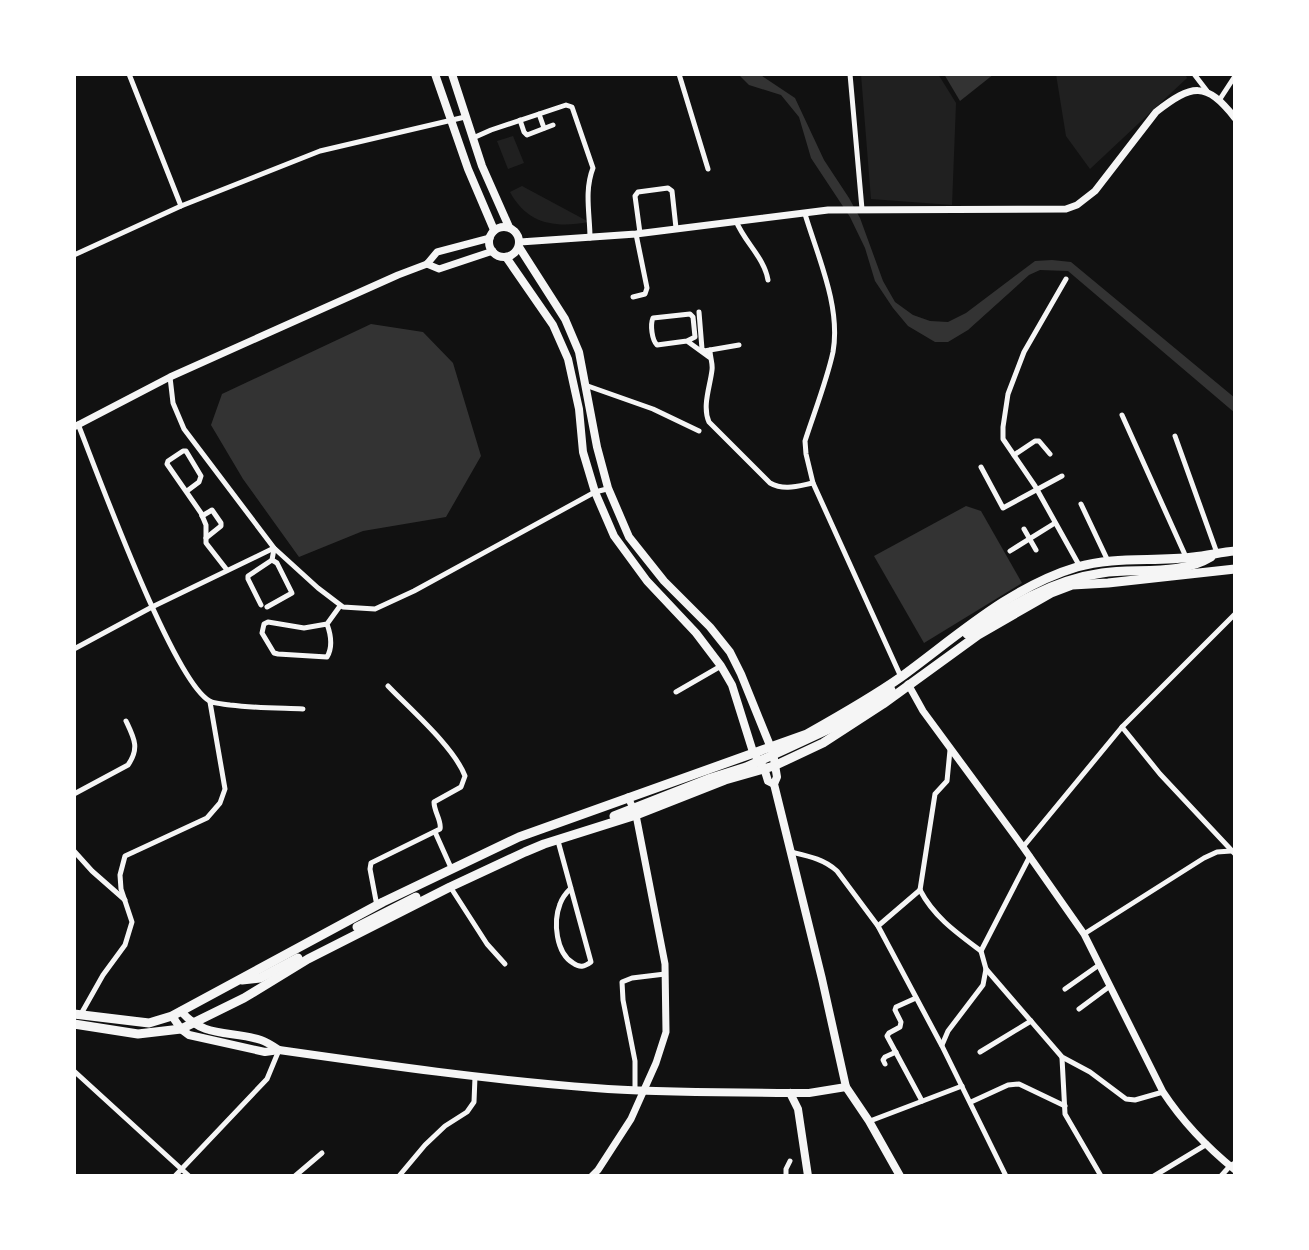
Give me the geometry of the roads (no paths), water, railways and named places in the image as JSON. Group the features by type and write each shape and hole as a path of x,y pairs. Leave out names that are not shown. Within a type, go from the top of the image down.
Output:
{"main road":[{"path":"435,74 492,234 490,244 493,251 506,257 513,254 519,245"},
{"path":"452,74 482,166 509,227 517,233 519,245 565,319 579,352 608,488 629,537 664,581 730,652 770,746 769,767"},
{"path":"492,234 499,227 509,227"},
{"path":"506,257 553,325 568,359 579,409 583,452 595,492 614,536 647,581 696,633 721,666 732,685 753,752 777,777 774,784 846,1087 900,1176"},
{"path":"579,409 591,408"},
{"path":"77,1014 149,1023 176,1014 377,906 519,837 807,734 901,677 969,625 1021,591 1079,566 1235,551"},
{"path":"234,981 260,978 385,912 490,862 746,767 840,724 969,633 1040,590 1101,573 1171,569 1201,563 1217,553"},
{"path":"1201,563 1218,570"},
{"path":"74,1024 138,1034 181,1029 244,998 308,959 450,887 544,844 769,767 823,743 978,635 1051,593 1072,585 1235,569"},
{"path":"677,613 686,603"},
{"path":"539,830 544,844"},
{"path":"244,998 260,978"},
{"path":"176,1014 181,1029 189,1035 265,1052 279,1050 475,1076 640,1091 809,1093 846,1087"},
{"path":"176,1014 203,1029 262,1040 279,1050"},
{"path":"790,1093 798,1109 808,1176"},
{"path":"798,1109 809,1093"}],"street":[{"path":"129,74 181,206"},
{"path":"679,74 708,169"},
{"path":"850,74 862,209"},
{"path":"1194,74 1235,118"},
{"path":"1220,99 1235,76"},
{"path":"519,245 828,210 1066,209 1077,205 1095,191 1156,112 1185,94 1207,91"},
{"path":"472,139 566,105 572,107 593,168 587,201 590,238"},
{"path":"539,114 544,128"},
{"path":"74,255 181,206 320,151 465,117"},
{"path":"520,120 527,135 553,125"},
{"path":"633,297 645,294 647,288 638,233 635,196 638,192 668,188 672,191 676,228"},
{"path":"805,214 829,295 834,326 833,351 805,441 813,483 901,677 1084,934 1176,1112 1233,1166 1221,1176"},
{"path":"736,221 766,269 768,280"},
{"path":"76,426 170,377 427,264 437,252 492,234"},
{"path":"427,264 439,269 493,251"},
{"path":"1066,279 1024,352 1008,394 1003,439 1038,490 1079,566"},
{"path":"699,312 704,351 710,354 739,345"},
{"path":"687,341 695,337 690,314 653,318 657,345 687,341 710,354 713,365 706,407 709,422 778,488 813,483"},
{"path":"170,377 173,403 184,429 274,548 340,606 375,609 414,591 595,492 608,488"},
{"path":"584,385 653,409 699,431"},
{"path":"74,414 76,426 152,607 183,669 210,702 225,789 220,803 207,818 125,856 120,875 132,922 125,945 77,1014"},
{"path":"1122,415 1186,558"},
{"path":"1175,436 1217,553"},
{"path":"1014,455 1035,441 1039,441 1050,454"},
{"path":"187,491 199,482 201,476 186,451 167,464 202,516 206,525 206,543 227,570"},
{"path":"981,467 1003,508 1062,476"},
{"path":"1081,504 1108,562"},
{"path":"202,516 212,510 221,523 206,538"},
{"path":"1010,551 1055,523"},
{"path":"1024,529 1036,550"},
{"path":"272,560 277,563 292,593 264,606 248,576 272,560 274,548"},
{"path":"74,649 274,548"},
{"path":"327,624 330,651 327,657 274,653 262,633 264,624 268,622 304,628 327,624 340,606"},
{"path":"1023,847 1122,727 1235,614"},
{"path":"676,692 721,666"},
{"path":"377,906 371,863 441,827 434,802 461,787 465,776 444,745 388,686"},
{"path":"210,702 303,709"},
{"path":"74,794 128,765 136,749 126,721"},
{"path":"1122,727 1160,774 1233,853"},
{"path":"950,749 947,781 935,794 920,890 928,904 951,929 981,951 986,969 1062,1057 1090,1072 1126,1099 1135,1100 1163,1092"},
{"path":"592,1176 631,1119 666,1032 665,964 636,815 628,797"},
{"path":"435,832 452,870"},
{"path":"558,841 571,888 591,962 585,966 578,966 566,958 560,948 560,902 571,888"},
{"path":"74,851 125,900"},
{"path":"791,852 831,865 878,926 971,1102 1006,1176"},
{"path":"1084,934 1204,858 1217,852 1233,853"},
{"path":"981,951 1030,856"},
{"path":"450,887 487,944 505,964"},
{"path":"878,926 920,890"},
{"path":"1065,989 1100,964"},
{"path":"942,1046 948,1031 983,985 986,969"},
{"path":"640,1091 622,982 665,974"},
{"path":"1079,1009 1111,985"},
{"path":"916,998 896,1007 900,1027 887,1036 922,1101"},
{"path":"980,1052 1031,1021"},
{"path":"175,1176 267,1079 279,1050"},
{"path":"885,1064 885,1057 896,1052"},
{"path":"1062,1057 1065,1114 1101,1176"},
{"path":"74,1071 189,1176"},
{"path":"399,1176 445,1126 467,1112 474,1102 475,1076"},
{"path":"971,1102 1008,1085 1019,1084 1065,1106"},
{"path":"869,1121 962,1086"},
{"path":"1154,1176 1207,1144"},
{"path":"295,1176 322,1153"},
{"path":"786,1176 790,1161"}]}
